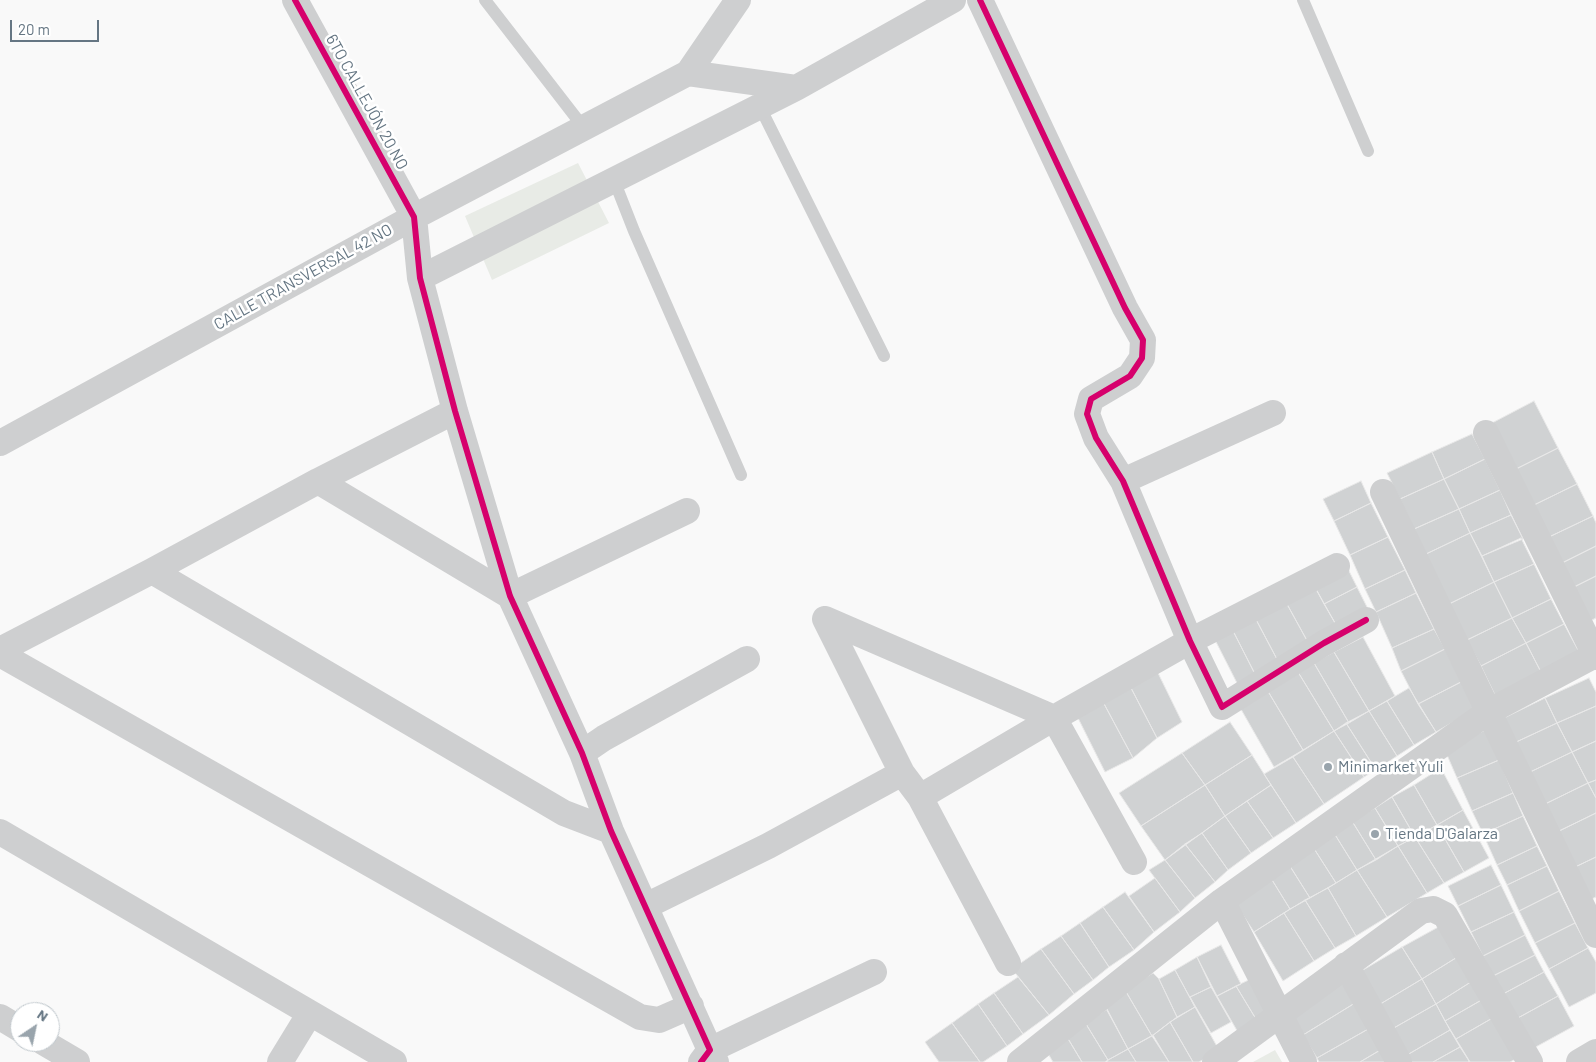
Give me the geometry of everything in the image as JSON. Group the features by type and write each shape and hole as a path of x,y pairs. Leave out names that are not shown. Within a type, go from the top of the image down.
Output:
{"street":[{"name":"6TO CALLEJÓN 20 NO","path":"295,0 414,217"},
{"path":"738,0 688,73 796,88"},
{"path":"902,27 924,0"},
{"path":"420,278 760,107 953,0"},
{"path":"980,0 1125,308 1143,340 1142,358 1130,376 1091,399 1087,414 1096,438 1123,481 1190,641 1222,707 1324,643 1366,620"},
{"name":"CALLE TRANSVERSAL 42 NO","path":"0,443 414,217 688,73"},
{"path":"414,217 420,278 455,411 510,596 582,753 611,832 691,1006 709,1058 874,972"},
{"path":"0,652 318,481 455,411"},
{"path":"1123,481 1272,413"},
{"path":"1020,1062 1222,901 1488,712 1596,656 1486,433"},
{"path":"318,481 510,596"},
{"path":"1383,492 1596,935"},
{"path":"510,596 687,511"},
{"path":"920,797 1190,641 1338,566"},
{"path":"152,571 564,812 611,832"},
{"path":"1008,963 920,797 902,773 825,619 1054,718 1134,862"},
{"path":"0,652 640,1016 659,1020 691,1006"},
{"path":"582,753 604,738 747,659"},
{"path":"646,906 768,846 902,773"},
{"path":"0,832 394,1062"},
{"path":"1222,901 1304,1062"},
{"path":"1215,1062 1421,911 1433,909 1445,915 1530,1062"},
{"path":"1346,965 1399,1062"},
{"path":"280,1062 310,1013"},
{"path":"60,1052 77,1062"},
{"path":"1579,1062 1596,1052"}],"lane":[{"path":"485,0 584,128"},
{"path":"1303,0 1368,150"},
{"path":"760,107 884,356"},
{"path":"614,180 634,231 741,475"}],"shaded area":[{"path":"578,163 609,223 492,280 465,216"},
{"path":"1275,1050 1282,1062 1253,1062"}],"building":[{"path":"1534,401 1558,448 1516,469 1492,423"},
{"path":"1472,434 1485,459 1444,479 1432,452"},
{"path":"1558,448 1577,484 1534,505 1516,469"},
{"path":"1432,452 1444,479 1400,499 1387,473"},
{"path":"1485,459 1500,490 1459,509 1444,479"},
{"path":"1444,479 1459,509 1414,529 1400,499"},
{"path":"1361,481 1371,503 1334,521 1323,499"},
{"path":"1577,484 1593,516 1549,537 1534,505"},
{"path":"1500,490 1511,515 1470,533 1459,509"},
{"path":"1371,503 1388,537 1350,555 1334,521"},
{"path":"1459,509 1470,533 1426,554 1414,529"},
{"path":"1511,515 1523,539 1482,556 1470,533"},
{"path":"1593,516 1596,523 1596,546 1562,563 1549,537"},
{"path":"1470,533 1494,582 1449,604 1426,554"},
{"path":"1388,537 1405,570 1365,589 1350,555"},
{"path":"1521,538 1534,564 1494,582 1482,556"},
{"path":"1596,546 1596,576 1574,587 1562,563"},
{"path":"1345,563 1357,587 1324,604 1311,580"},
{"path":"1534,564 1551,599 1512,618 1494,582"},
{"path":"1405,570 1416,593 1376,612 1365,589"},
{"path":"1596,576 1596,618 1590,621 1574,587"},
{"path":"1311,580 1339,630 1310,646 1282,595"},
{"path":"1494,582 1512,618 1467,640 1449,604"},
{"path":"1357,587 1370,613 1339,630 1324,604"},
{"path":"1416,593 1434,629 1392,648 1376,612"},
{"path":"1282,595 1310,646 1279,663 1251,610"},
{"path":"1551,599 1564,624 1526,643 1512,618"},
{"path":"1251,610 1279,663 1256,676 1228,621"},
{"path":"1512,618 1526,643 1481,666 1467,640"},
{"path":"1228,621 1256,676 1238,685 1210,630"},
{"path":"1564,624 1579,652 1541,672 1526,643"},
{"path":"1434,629 1445,649 1401,671 1392,648"},
{"path":"1363,637 1395,696 1369,711 1334,652"},
{"path":"1526,643 1541,672 1495,695 1481,666"},
{"path":"1445,649 1461,682 1418,704 1401,671"},
{"path":"1334,652 1369,711 1349,723 1314,663"},
{"path":"1314,663 1349,723 1334,731 1298,672"},
{"path":"1298,672 1334,731 1303,750 1266,688"},
{"path":"1158,673 1182,722 1157,738 1130,686"},
{"path":"1589,678 1596,692 1596,706 1557,723 1545,698"},
{"path":"1461,682 1475,709 1436,732 1418,704"},
{"path":"1130,686 1157,738 1133,758 1102,700"},
{"path":"1266,688 1303,750 1274,767 1238,704"},
{"path":"1409,688 1436,732 1414,745 1387,701"},
{"path":"1545,698 1557,723 1514,743 1502,719"},
{"path":"1102,700 1133,758 1105,772 1076,714"},
{"path":"1387,701 1414,745 1397,756 1369,711"},
{"path":"1596,706 1596,741 1572,752 1557,723"},
{"path":"1369,711 1397,756 1376,770 1346,723"},
{"path":"1230,722 1252,755 1205,785 1182,753"},
{"path":"1346,723 1376,770 1364,777 1334,731"},
{"path":"1557,723 1572,752 1528,773 1514,743"},
{"path":"1486,730 1499,760 1457,778 1444,748"},
{"name":"Minimarket Yuli","path":"1334,731 1364,777 1324,804 1293,757"},
{"path":"1596,741 1596,780 1588,783 1572,752"},
{"path":"1572,752 1588,783 1543,805 1528,773"},
{"path":"1182,753 1205,785 1141,826 1119,793"},
{"path":"1252,755 1271,785 1225,816 1205,785"},
{"path":"1293,757 1324,804 1296,823 1264,774"},
{"path":"1499,760 1513,793 1472,811 1457,778"},
{"path":"1441,768 1463,810 1437,825 1414,785"},
{"path":"1596,780 1596,798 1588,783"},
{"path":"1588,783 1596,798 1596,813 1555,833 1543,805"},
{"path":"1205,785 1225,816 1165,860 1141,826"},
{"path":"1271,785 1296,823 1273,838 1247,801"},
{"path":"1414,785 1437,825 1415,837 1392,797"},
{"path":"1513,793 1523,816 1483,834 1472,811"},
{"name":"Tienda D'Galarza","path":"1392,797 1415,837 1398,846 1375,808"},
{"path":"1247,801 1273,838 1251,853 1225,816"},
{"name":"Tienda D'Galarza","path":"1375,808 1398,846 1376,860 1352,821"},
{"path":"1463,810 1489,858 1464,872 1437,825"},
{"path":"1596,813 1596,857 1573,868 1555,833"},
{"path":"1225,816 1251,853 1228,870 1202,833"},
{"path":"1523,816 1537,846 1497,865 1483,834"},
{"path":"1352,821 1376,860 1357,870 1334,833"},
{"path":"1437,825 1464,872 1444,883 1415,837"},
{"path":"1202,833 1228,870 1215,882 1185,844"},
{"path":"1334,833 1357,870 1336,883 1313,847"},
{"path":"1415,837 1444,883 1427,893 1398,846"},
{"path":"1185,844 1215,882 1195,898 1165,860"},
{"path":"1398,846 1427,893 1387,917 1357,870"},
{"path":"1537,846 1547,866 1507,885 1497,865"},
{"path":"1313,847 1336,883 1310,898 1288,863"},
{"path":"1596,857 1596,897 1589,900 1573,868"},
{"path":"1165,860 1195,898 1180,912 1149,870"},
{"path":"1288,863 1310,898 1290,909 1269,875"},
{"path":"1491,865 1501,885 1458,906 1448,886"},
{"path":"1547,866 1559,891 1519,911 1507,885"},
{"path":"1357,870 1387,917 1356,936 1328,888"},
{"path":"1269,875 1290,909 1254,932 1232,898"},
{"path":"1155,878 1180,912 1154,932 1129,896"},
{"path":"1501,885 1514,912 1471,932 1458,906"},
{"path":"1328,888 1356,936 1335,948 1305,900"},
{"path":"1559,891 1575,923 1535,943 1519,911"},
{"path":"1125,892 1154,932 1134,950 1103,907"},
{"path":"1305,900 1335,948 1314,961 1284,913"},
{"path":"1103,907 1134,950 1109,967 1080,923"},
{"path":"1514,912 1525,935 1483,956 1471,932"},
{"path":"1284,913 1314,961 1283,981 1254,932"},
{"path":"1080,923 1109,967 1093,980 1061,936"},
{"path":"1575,923 1588,948 1549,969 1535,943"},
{"path":"1442,925 1459,956 1422,979 1402,947"},
{"path":"1525,935 1535,955 1493,976 1483,956"},
{"path":"1061,936 1093,980 1074,994 1041,949"},
{"path":"1221,945 1241,984 1217,996 1197,957"},
{"path":"1402,947 1422,979 1377,1006 1358,973"},
{"path":"1588,948 1596,962 1596,993 1569,1007 1549,969"},
{"path":"1041,949 1074,994 1049,1015 1012,969"},
{"path":"1535,955 1544,972 1503,994 1493,976"},
{"path":"1459,956 1474,980 1436,1004 1422,979"},
{"path":"1197,957 1211,987 1190,997 1195,1007 1175,970"},
{"path":"1175,970 1195,1007 1177,1017 1159,979"},
{"path":"1544,972 1558,996 1516,1019 1503,994"},
{"path":"1153,973 1159,979 1177,1017 1152,1036 1125,990"},
{"path":"1018,977 1049,1015 1023,1034 994,993"},
{"path":"1255,977 1275,1014 1259,1024 1236,986"},
{"path":"1339,979 1355,1003 1303,1035 1287,1010"},
{"path":"1422,979 1436,1004 1392,1029 1377,1006"},
{"path":"1474,980 1485,998 1445,1021 1436,1004"},
{"path":"1236,986 1259,1024 1239,1034 1217,996"},
{"path":"1211,987 1231,1022 1211,1033 1190,997"},
{"path":"1125,990 1152,1036 1128,1049 1103,1003"},
{"path":"994,993 1023,1034 1007,1046 978,1004"},
{"path":"1558,996 1574,1026 1532,1049 1516,1019"},
{"path":"1485,998 1496,1016 1456,1039 1445,1021"},
{"path":"1355,1003 1370,1028 1317,1058 1303,1035"},
{"path":"978,1004 1007,1046 983,1062 980,1062 952,1023"},
{"path":"1436,1004 1450,1030 1407,1055 1392,1029"},
{"path":"1195,1007 1219,1050 1199,1062 1193,1062 1170,1022"},
{"path":"1107,1009 1128,1049 1108,1060 1086,1024"},
{"path":"1496,1016 1519,1057 1510,1062 1470,1062 1456,1039"},
{"path":"1170,1022 1193,1062 1169,1062 1152,1036"},
{"path":"952,1023 980,1062 939,1062 925,1042"},
{"path":"1086,1024 1108,1060 1105,1062 1082,1062 1067,1037"},
{"path":"1370,1028 1382,1049 1360,1062 1319,1062 1317,1058"},
{"path":"1450,1030 1460,1047 1433,1062 1411,1062 1407,1055"},
{"path":"1153,1035 1169,1062 1136,1062 1128,1049"},
{"path":"1067,1037 1082,1062 1053,1062 1046,1050"},
{"path":"1460,1047 1468,1062 1433,1062"},
{"path":"1128,1049 1136,1062 1107,1062 1108,1060"},
{"path":"1382,1049 1390,1062 1360,1062"}],"cycle path":[{"path":"295,0 414,217 420,278 455,411 510,596 582,753 611,831 710,1050 701,1062"},
{"path":"980,0 1125,308 1143,340 1142,358 1130,376 1091,399 1087,414 1096,438 1123,481 1190,641 1222,707 1324,643 1366,620"}],"place":[{"name":"Minimarket Yuli","path":"1328,767"},
{"name":"Tienda D'Galarza","path":"1375,834"}]}
